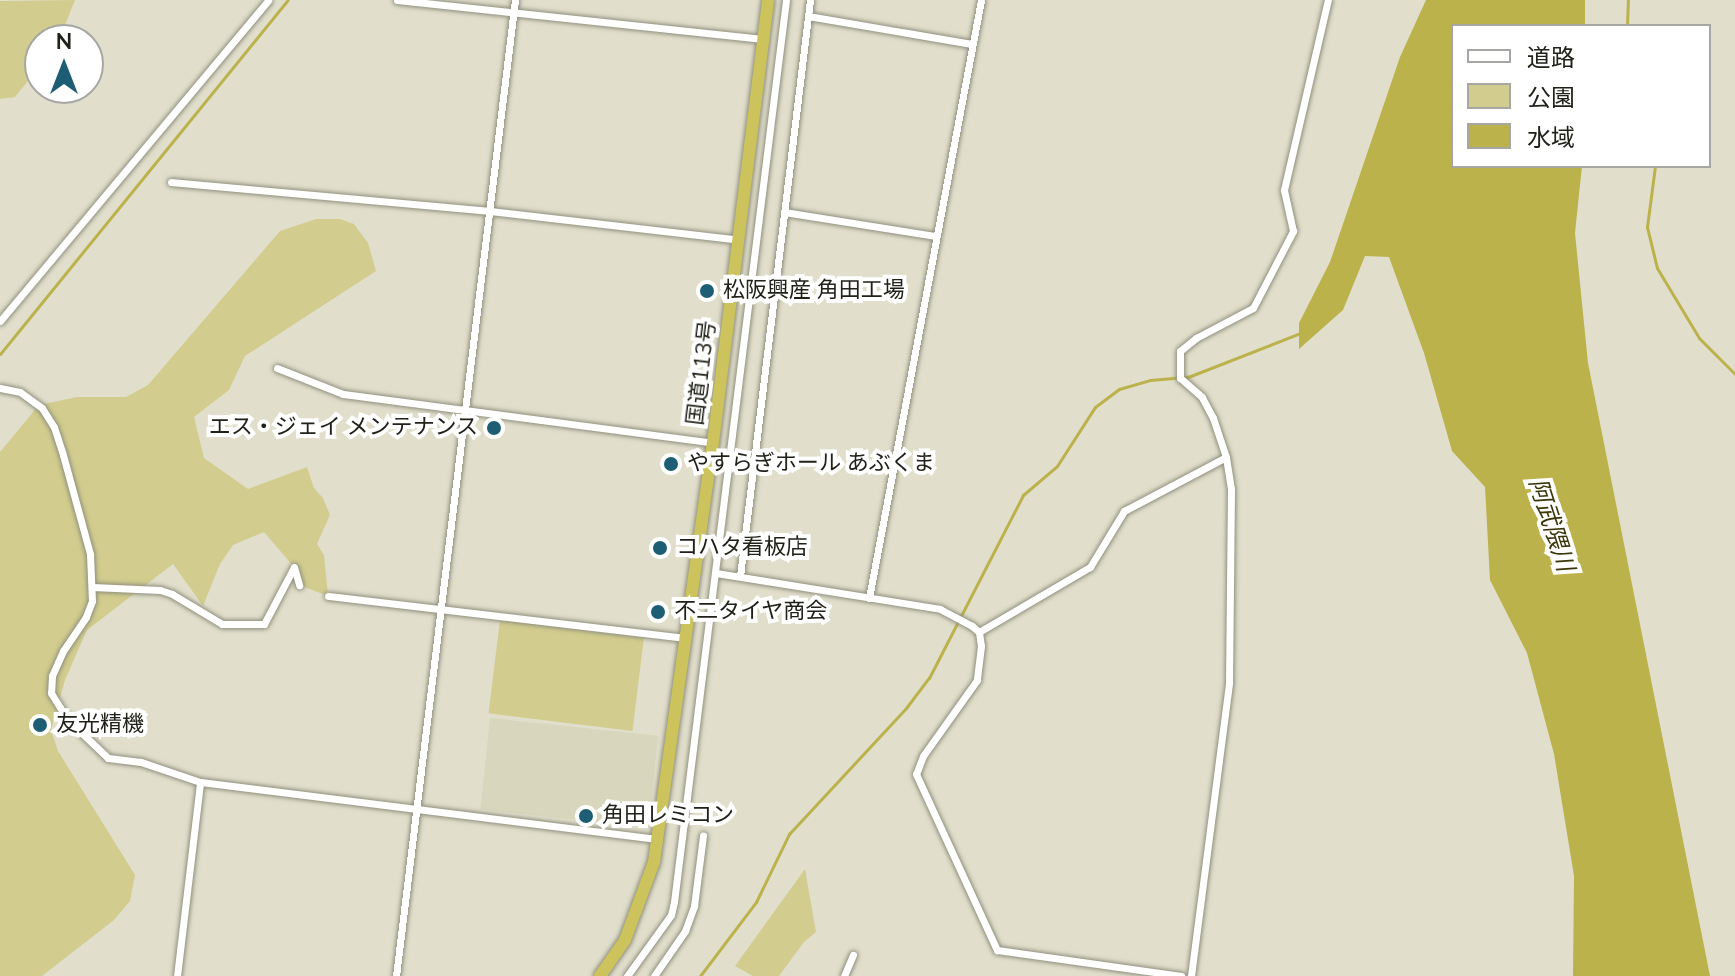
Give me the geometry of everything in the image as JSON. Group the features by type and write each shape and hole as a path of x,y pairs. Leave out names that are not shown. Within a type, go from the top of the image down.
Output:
{"highway":[{"name":"国道113号","path":"600,976 625,940 650,881 687,638 768,0"}],"street":[{"path":"0,321 268,0"},
{"path":"397,0 514,10 763,39"},
{"path":"396,976 515,0"},
{"path":"627,976 671,915 674,902 786,0"},
{"path":"740,576 810,0"},
{"path":"869,598 981,0"},
{"path":"1191,976 1229,682 1231,489 1226,457 1202,397 1180,378 1180,351 1196,338 1253,308 1293,231 1284,190 1328,0"},
{"path":"808,16 972,44"},
{"path":"171,182 490,211 739,240"},
{"path":"784,212 936,236"},
{"path":"277,368 343,394 713,443"},
{"path":"0,388 26,395 42,408 54,427 90,554 92,587 86,617 63,651 52,676 51,693 60,710 108,758 141,762 200,782 657,839"},
{"path":"979,632 1090,567 1124,511 1226,457"},
{"path":"92,587 172,594 205,616 232,625 264,624 294,567 299,585"},
{"path":"716,573 940,609 954,614 979,632"},
{"path":"328,596 687,638"},
{"path":"979,632 981,668 977,680 963,704 923,756 916,774 997,950 1181,976"},
{"path":"177,976 200,782"},
{"path":"654,976 685,931 694,906 703,836"},
{"path":"844,976 853,955"}],"shaded area":[{"path":"490,718 658,736 648,827 480,809"}],"green space":[{"path":"75,0 65,24 24,24 24,86 15,97 0,99 0,1"},
{"path":"316,219 340,219 354,224 368,243 376,271 245,356 229,390 194,417 204,458 248,489 307,467 314,488 323,498 330,515 317,544 324,555 328,596 299,585 294,567 264,532 233,545 220,564 203,606 173,564 87,630 65,680 51,730 58,751 135,875 130,901 114,920 42,976 0,976 0,452 39,405 77,397 126,397 148,385 280,231"},
{"path":"500,620 644,638 632,731 489,713"},
{"path":"805,869 816,932 804,942 779,976 753,976 735,966"}],"water":[{"name":"阿武隈川","path":"1426,0 1585,0 1585,24 1451,24 1451,168 1582,168 1575,233 1588,363 1710,976 1573,976 1574,876 1554,754 1527,653 1490,580 1485,487 1452,451 1424,353 1389,257 1365,256 1343,310 1299,349 1299,323 1330,262 1400,57"}],"waterway":[{"path":"0,354 288,0"},
{"path":"1627,24 1628,0"},
{"path":"1655,168 1647,227 1657,268 1699,338 1735,374"},
{"path":"700,976 756,902 789,834 906,708 929,678 1023,495 1057,466 1095,407 1119,389 1150,380 1188,377 1303,332"}],"place":[{"name":"松阪興産 角田工場","path":"707,291"},
{"name":"エス・ジェイ メンテナンス","path":"494,428"},
{"name":"やすらぎホール あぶくま","path":"671,464"},
{"name":"コハタ看板店","path":"660,548"},
{"name":"不二タイヤ商会","path":"658,612"},
{"name":"友光精機","path":"40,725"},
{"name":"角田レミコン","path":"586,816"}]}
